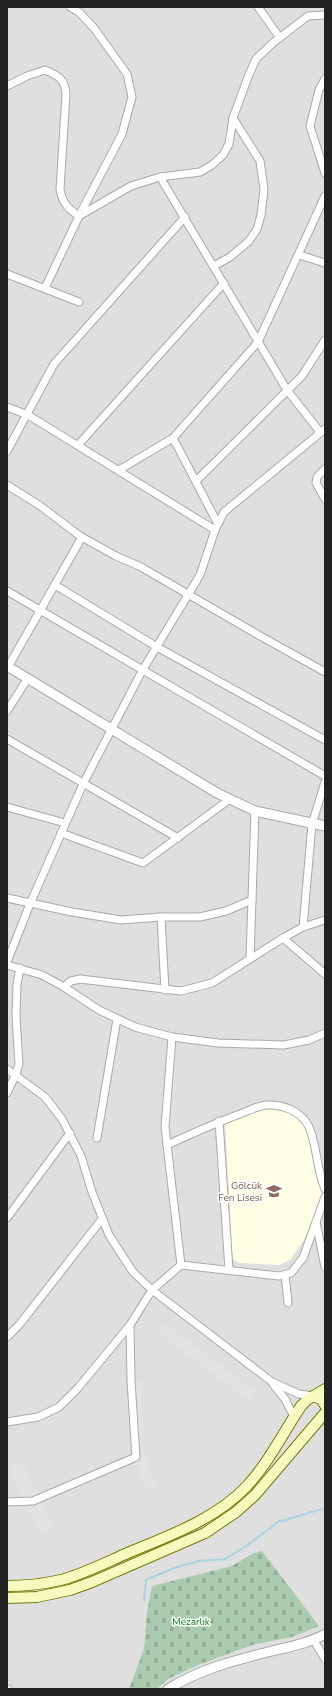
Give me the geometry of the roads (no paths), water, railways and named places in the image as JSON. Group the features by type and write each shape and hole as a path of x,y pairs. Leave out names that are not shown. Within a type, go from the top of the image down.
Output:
{"main road":[{"path":"325,1388 302,1406 257,1474 236,1496 212,1513 177,1531 78,1575 35,1585 9,1586 11,1598 37,1597 61,1593 92,1582 194,1538 216,1526 255,1495 325,1413"},
{"path":"313,1396 321,1399 325,1405"},
{"path":"294,1417 299,1426 310,1430"},
{"path":"35,1585 37,1597"}],"street":[{"path":"45,288 79,216 122,134 132,97 128,74 94,28 79,12 70,7"},
{"path":"258,7 280,38"},
{"path":"79,216 131,186 160,177 200,172 212,165 223,155 229,144 233,118 256,59 308,16 325,15"},
{"path":"7,86 45,70 56,75 65,84 66,111 60,189 62,201 70,210 79,216"},
{"path":"325,79 318,90 310,126 325,173"},
{"path":"214,266 230,257 249,241 257,229 262,215 264,189 260,161 233,118"},
{"path":"7,962 30,904 83,784 142,671 200,575 216,527 224,512 323,431 287,390 160,177"},
{"path":"119,470 173,438 258,342 325,196"},
{"path":"7,451 28,415 54,364 185,217"},
{"path":"299,255 325,263"},
{"path":"7,274 79,302"},
{"path":"78,445 224,284"},
{"path":"196,481 302,376 325,340"},
{"path":"7,408 28,415 216,527"},
{"path":"173,438 196,481 216,527"},
{"path":"325,469 317,477 316,483 325,499"},
{"path":"7,485 38,505 82,537 116,556 141,567 325,672"},
{"path":"82,537 7,666 217,793 255,811 325,826"},
{"path":"55,585 157,647 325,740"},
{"path":"7,591 142,671 325,776"},
{"path":"7,711 28,678"},
{"path":"7,739 178,838"},
{"path":"302,928 312,824 325,782"},
{"path":"61,833 143,863 230,799"},
{"path":"7,807 66,823"},
{"path":"250,958 255,811"},
{"path":"7,898 30,904 114,919 200,917 226,911 252,900"},
{"path":"161,917 165,990"},
{"path":"64,986 71,981 80,979 181,991 212,983 283,938 302,928 325,920"},
{"path":"283,938 325,974"},
{"path":"7,965 42,975 64,986 99,1010 117,1019 136,1027 172,1037 218,1043 284,1045 308,1040 325,1033"},
{"path":"7,1093 19,1064 16,1017 20,968"},
{"path":"97,1138 117,1019"},
{"path":"172,1037 165,1127 181,1266"},
{"path":"7,1068 44,1097 62,1119 81,1156 102,1219 109,1235 133,1272 152,1290 272,1382 299,1394 313,1396"},
{"path":"167,1145 219,1122 264,1105 282,1106 294,1111 304,1119 308,1126 320,1177 325,1189"},
{"path":"219,1122 229,1270"},
{"path":"7,1218 70,1133"},
{"path":"7,1422 38,1417 59,1407 78,1388 130,1325 152,1290 181,1266 229,1270 273,1276 291,1273 303,1258 325,1197"},
{"path":"7,1337 19,1326 102,1219"},
{"path":"316,1220 325,1267"},
{"path":"284,1275 288,1303"},
{"path":"7,1502 33,1501 136,1457 131,1381 130,1325"},
{"path":"272,1382 294,1417"},
{"path":"168,1689 184,1679 223,1664 292,1646 325,1634"},
{"path":"312,1639 325,1660"}],"waterway":[{"path":"144,1600 146,1580 174,1568 199,1561 225,1559 245,1547 278,1522 325,1508"}],"place":[{"name":"Gölcük Fen Lisesi","path":"274,1191"}],"park label":[{"name":"Mezarlık","path":"191,1621"}]}
